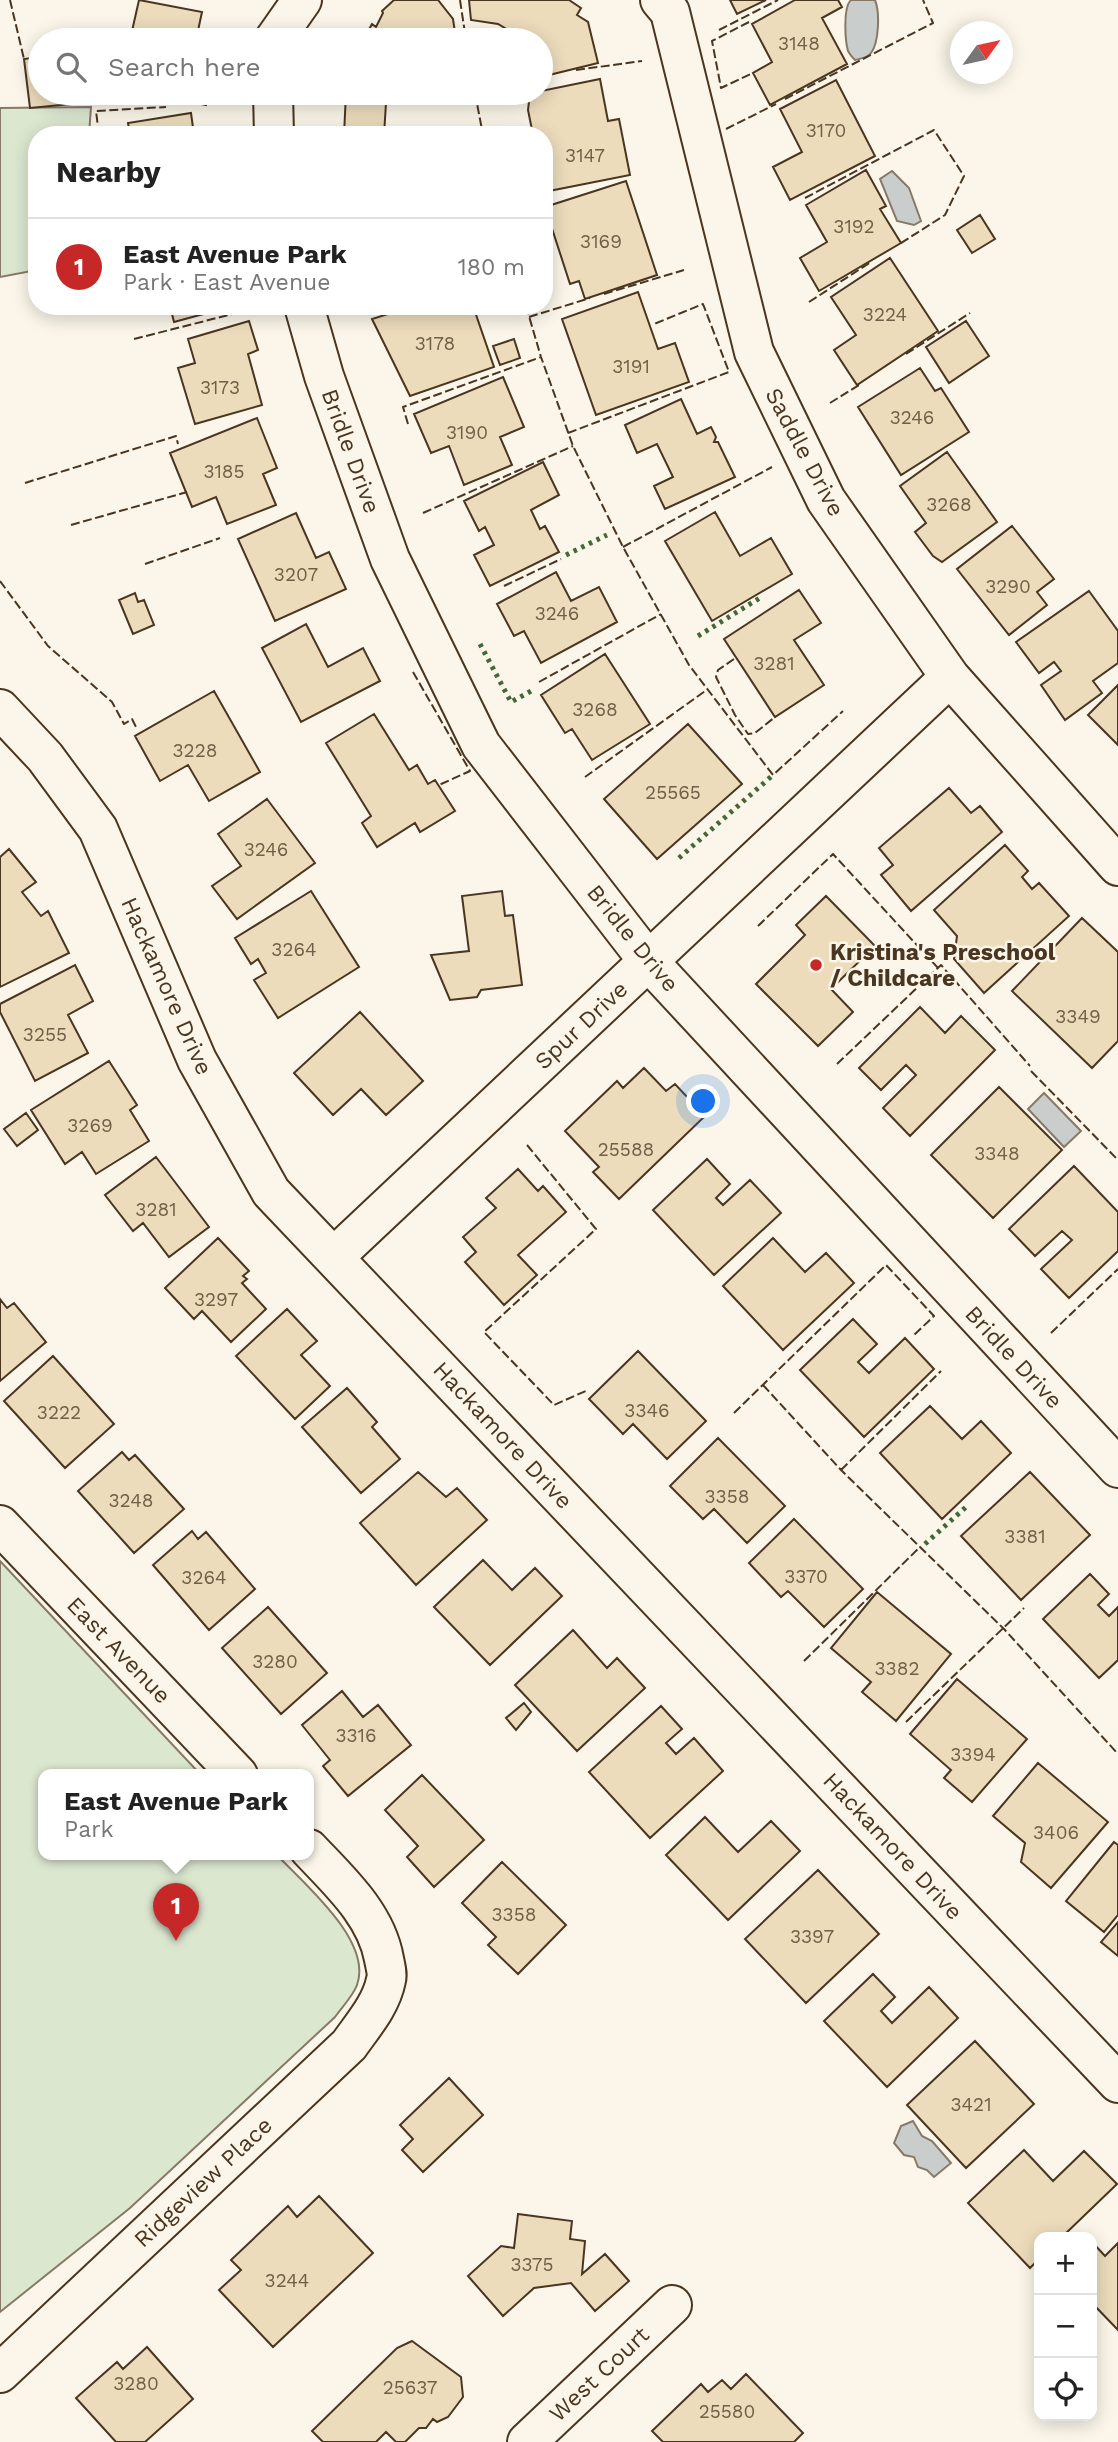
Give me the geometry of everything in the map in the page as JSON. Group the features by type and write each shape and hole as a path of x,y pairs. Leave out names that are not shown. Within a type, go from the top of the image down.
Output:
{"street":[{"path":"282,28 302,0"},
{"name":"Saddle Drive","path":"660,0 670,12 754,352 826,500 950,677 1118,866"},
{"path":"273,105 274,126"},
{"name":"Bridle Drive","path":"307,315 324,376 390,559 481,745 649,961 1118,1468"},
{"name":"Spur Drive","path":"334,1257 950,677"},
{"name":"Hackamore Drive","path":"0,709 45,757 98,829 204,1072 271,1192 1118,2083"},
{"name":"East Avenue","path":"0,1525 232,1769"},
{"name":"Ridgeview Place","path":"0,2373 349,2045 374,2010 387,1978 381,1942 364,1912 343,1884 314,1854"},
{"name":"West Court","path":"527,2442 672,2305"}],"green space":[{"path":"91,107 90,126 28,126 28,272 0,277 0,108"},
{"path":"0,1561 195,1769 38,1769 38,1860 282,1860 318,1897 346,1932 355,1950 359,1968 357,1985 335,2017 130,2208 0,2312"}],"shaded area":[{"path":"851,0 875,0 878,12 874,48 868,56 855,60 848,51 846,32 847,9"},
{"path":"892,171 909,188 921,221 914,225 897,221 880,179"},
{"path":"1044,1093 1081,1131 1064,1147 1028,1109"},
{"path":"913,2121 922,2136 932,2141 951,2163 934,2177 927,2170 918,2167 914,2157 904,2155 894,2143 901,2126"}],"building":[{"path":"139,0 202,12 199,28 133,28"},
{"path":"394,0 438,0 453,19 454,28 370,28 372,24 376,27 382,11"},
{"path":"469,0 569,0 581,8 577,15 588,22 598,63 553,74 553,28 505,28 498,24 471,20"},
{"path":"730,0 766,0 737,14"},
{"path":"795,0 838,0 842,7 822,18 847,64 770,105 753,73 772,62 752,24"},
{"path":"28,58 28,92 24,59"},
{"path":"600,79 608,121 619,119 630,175 553,190 553,126 531,126 528,110 529,105 553,105 553,89"},
{"path":"836,80 875,156 790,200 773,167 802,152 780,109"},
{"path":"30,105 61,105 30,108"},
{"path":"345,105 386,105 385,126 344,126"},
{"path":"191,113 193,126 128,126 128,123"},
{"path":"866,170 886,206 880,209 901,243 819,291 800,258 827,242 806,205"},
{"path":"626,181 657,275 585,299 579,281 570,284 553,232 553,204"},
{"path":"980,215 995,239 972,253 957,230"},
{"path":"890,258 938,331 857,385 834,350 856,335 831,297"},
{"path":"638,292 658,349 675,343 689,382 596,415 562,319"},
{"path":"172,315 200,315 174,322"},
{"path":"385,315 476,315 494,367 410,396 372,319"},
{"path":"249,321 258,350 248,354 262,405 195,424 178,368 195,363 188,339"},
{"path":"966,321 989,356 949,383 926,347"},
{"path":"514,339 520,358 500,365 493,346"},
{"path":"920,368 935,391 941,388 969,432 901,475 858,407"},
{"path":"503,377 524,427 500,437 512,465 464,485 449,446 431,453 414,414"},
{"path":"681,399 697,434 711,427 716,437 714,442 718,442 735,477 665,509 654,486 673,477 657,444 637,453 625,425"},
{"path":"257,418 277,468 263,474 276,505 227,524 216,497 192,507 170,453"},
{"path":"947,452 997,522 942,562 933,556 915,532 926,523 900,486"},
{"path":"543,462 559,495 531,510 540,529 545,526 559,552 490,586 474,555 494,545 485,527 479,531 464,501"},
{"path":"715,512 740,556 771,538 792,574 712,621 665,541"},
{"path":"296,513 316,558 329,552 346,589 275,621 238,539"},
{"path":"1012,526 1054,579 1037,592 1047,605 1009,635 957,569"},
{"path":"556,572 571,601 599,587 617,622 541,663 524,631 514,636 497,604"},
{"path":"799,590 821,623 794,640 824,685 775,717 724,639"},
{"path":"1089,591 1118,631 1118,663 1093,681 1102,693 1065,720 1041,685 1061,671 1054,662 1039,673 1016,642"},
{"path":"135,593 138,602 144,600 154,625 133,634 119,600"},
{"path":"306,624 328,667 363,648 380,681 301,722 262,648"},
{"path":"605,654 650,724 592,760 572,729 565,733 541,695"},
{"path":"1118,685 1118,745 1088,715"},
{"path":"214,691 260,772 209,801 188,765 160,781 135,736"},
{"path":"374,714 409,770 417,765 428,784 435,780 455,811 420,832 415,823 377,847 362,823 371,816 326,743"},
{"path":"688,724 742,784 657,859 604,799"},
{"path":"949,788 971,813 980,806 1002,832 911,911 881,875 893,865 879,848"},
{"path":"267,799 315,863 237,919 212,886 241,866 218,834"},
{"path":"1005,845 1028,871 1022,877 1032,889 1039,883 1069,916 984,993 954,959 957,936 934,910"},
{"path":"9,849 36,882 22,892 41,916 48,911 69,953 0,987 0,857"},
{"path":"311,891 359,967 278,1018 254,980 266,973 258,959 251,964 235,938"},
{"path":"502,891 505,916 513,915 522,985 481,990 477,997 450,1000 431,955 469,951 462,896"},
{"name":"Kristina's Preschool / Childcare","path":"826,896 875,946 831,989 853,1012 818,1046 756,984 805,935 796,925"},
{"path":"1082,918 1118,952 1118,1041 1092,1068 1012,991"},
{"path":"75,965 93,1001 68,1015 88,1053 35,1081 0,1012 0,1004"},
{"path":"920,1007 945,1033 961,1016 995,1050 910,1136 883,1108 916,1075 906,1065 881,1090 859,1068"},
{"path":"360,1012 423,1081 386,1115 361,1089 333,1115 294,1073"},
{"path":"109,1061 137,1105 130,1110 149,1141 96,1174 82,1152 65,1164 31,1110"},
{"path":"644,1068 666,1091 675,1084 705,1116 619,1199 593,1172 599,1167 565,1131 617,1081 623,1088"},
{"path":"999,1087 1062,1150 993,1218 931,1155"},
{"path":"26,1113 38,1130 17,1146 4,1129"},
{"path":"156,1157 209,1227 169,1257 143,1223 133,1231 105,1195"},
{"path":"707,1159 730,1184 716,1198 723,1205 750,1180 781,1213 714,1275 653,1210"},
{"path":"1074,1166 1118,1212 1118,1251 1069,1298 1041,1269 1072,1240 1062,1231 1035,1256 1009,1229"},
{"path":"518,1169 538,1191 543,1186 566,1212 518,1255 537,1275 504,1305 465,1262 476,1252 463,1237 496,1208 486,1198"},
{"path":"218,1238 249,1271 243,1276 247,1279 242,1283 266,1309 231,1342 202,1311 194,1319 165,1288"},
{"path":"773,1238 805,1272 826,1253 854,1283 783,1350 723,1286"},
{"path":"0,1299 7,1308 14,1303 46,1342 0,1381"},
{"path":"287,1309 317,1341 301,1355 330,1386 295,1419 236,1356"},
{"path":"853,1319 877,1344 858,1362 869,1373 905,1338 934,1369 864,1437 800,1370"},
{"path":"638,1351 706,1421 667,1459 633,1424 623,1434 589,1399"},
{"path":"53,1356 114,1424 65,1468 4,1401"},
{"path":"347,1388 377,1422 372,1427 400,1459 361,1493 302,1427"},
{"path":"930,1406 962,1439 981,1421 1011,1453 942,1519 880,1453"},
{"path":"718,1438 785,1506 747,1543 714,1509 703,1519 670,1486"},
{"path":"122,1452 129,1460 135,1455 184,1509 134,1553 78,1491"},
{"path":"418,1472 446,1497 457,1488 487,1520 416,1585 360,1523"},
{"path":"1030,1472 1090,1535 1021,1600 961,1536"},
{"path":"794,1519 863,1589 824,1627 788,1591 781,1597 749,1563"},
{"path":"192,1531 198,1539 206,1532 255,1589 209,1630 153,1565"},
{"path":"483,1560 512,1590 535,1568 562,1596 490,1665 434,1607"},
{"path":"1090,1574 1109,1594 1098,1605 1109,1616 1118,1607 1118,1660 1099,1678 1043,1619"},
{"path":"877,1592 951,1654 896,1721 862,1692 871,1682 831,1648"},
{"path":"268,1607 327,1673 281,1714 222,1648"},
{"path":"573,1630 607,1668 617,1658 645,1688 577,1751 515,1685"},
{"path":"957,1679 1027,1739 972,1802 944,1778 951,1770 910,1734"},
{"path":"342,1691 363,1717 378,1705 411,1745 348,1796 323,1766 330,1760 302,1725"},
{"path":"524,1703 531,1712 516,1730 506,1718"},
{"path":"661,1706 682,1729 666,1743 676,1754 694,1738 723,1771 650,1838 589,1772"},
{"path":"1038,1763 1108,1822 1051,1888 1021,1862 1025,1843 993,1816"},
{"path":"422,1775 484,1840 434,1887 407,1857 418,1846 385,1810"},
{"path":"705,1817 738,1852 771,1821 800,1851 728,1920 666,1855"},
{"path":"1114,1842 1118,1845 1118,1915 1104,1932 1066,1901"},
{"path":"502,1862 566,1925 518,1974 488,1945 496,1937 462,1903"},
{"path":"818,1870 879,1934 806,2003 745,1939"},
{"path":"1118,1922 1118,1956 1101,1942"},
{"path":"873,1974 895,1997 881,2011 892,2023 929,1987 958,2018 887,2087 824,2021"},
{"path":"975,2041 1034,2104 966,2168 907,2105"},
{"path":"449,2078 483,2115 423,2172 402,2150 413,2139 400,2125"},
{"path":"1024,2150 1053,2181 1084,2151 1117,2184 1067,2232 1034,2232 1034,2264 1030,2268 968,2203"},
{"path":"319,2196 373,2253 273,2347 219,2290 241,2270 231,2260 288,2206 297,2217"},
{"path":"518,2214 572,2221 570,2239 585,2241 582,2274 605,2254 629,2281 595,2311 571,2283 534,2288 503,2316 468,2276 501,2246 514,2248"},
{"path":"1118,2243 1118,2330 1097,2308 1097,2247 1105,2256"},
{"path":"412,2341 461,2377 463,2397 448,2417 437,2422 433,2419 426,2428 419,2428 405,2442 396,2442 386,2432 376,2442 323,2442 312,2431 397,2348"},
{"path":"147,2347 193,2399 145,2442 116,2442 76,2398 117,2362 123,2369"},
{"path":"746,2374 803,2433 794,2442 663,2442 652,2431 701,2384 708,2392 722,2380 731,2389"}],"hedge":[{"path":"566,555 607,535"},
{"path":"698,636 763,596"},
{"path":"480,644 511,702 533,690"},
{"path":"679,858 773,775"},
{"path":"925,1544 966,1507"}],"fence":[{"path":"10,0 24,59"},
{"path":"460,0 464,28"},
{"path":"719,30 778,0"},
{"path":"785,99 933,23 923,0"},
{"path":"749,22 712,41 721,88 753,73"},
{"path":"576,70 642,61"},
{"path":"726,129 776,104"},
{"path":"477,105 481,126"},
{"path":"98,126 96,111 166,107"},
{"path":"805,198 934,130 964,176 945,215 898,245"},
{"path":"809,302 871,262"},
{"path":"604,294 684,270"},
{"path":"553,310 590,298"},
{"path":"568,433 729,372 703,304 654,324"},
{"path":"906,354 970,313"},
{"path":"134,339 229,315"},
{"path":"529,315 573,446 623,547 689,665 773,775 843,711"},
{"path":"529,317 535,315"},
{"path":"408,424 403,407 541,357"},
{"path":"830,403 859,385"},
{"path":"25,483 176,436 178,444"},
{"path":"423,513 573,446"},
{"path":"623,547 772,467"},
{"path":"71,525 187,492"},
{"path":"145,564 220,538"},
{"path":"504,586 561,559"},
{"path":"0,581 48,646 112,702 124,724 132,719 136,727"},
{"path":"539,682 661,614"},
{"path":"734,659 718,670 716,677 748,734 755,733 775,717"},
{"path":"413,672 470,771 439,785"},
{"path":"585,777 708,689"},
{"path":"758,926 833,854 938,968"},
{"path":"837,1064 941,965 1030,1066"},
{"path":"1031,1071 1118,1160"},
{"path":"527,1145 596,1229 484,1332 554,1405 588,1390"},
{"path":"734,1413 886,1265 934,1316 914,1335"},
{"path":"1051,1333 1118,1269"},
{"path":"841,1470 941,1371"},
{"path":"763,1385 841,1470 1004,1629 1118,1754"},
{"path":"804,1661 920,1547"},
{"path":"906,1722 1024,1608"}],"place":[{"name":"Kristina's Preschool / Childcare","path":"816,965"},
{"name":"East Avenue Park","path":"176,1941"}]}
